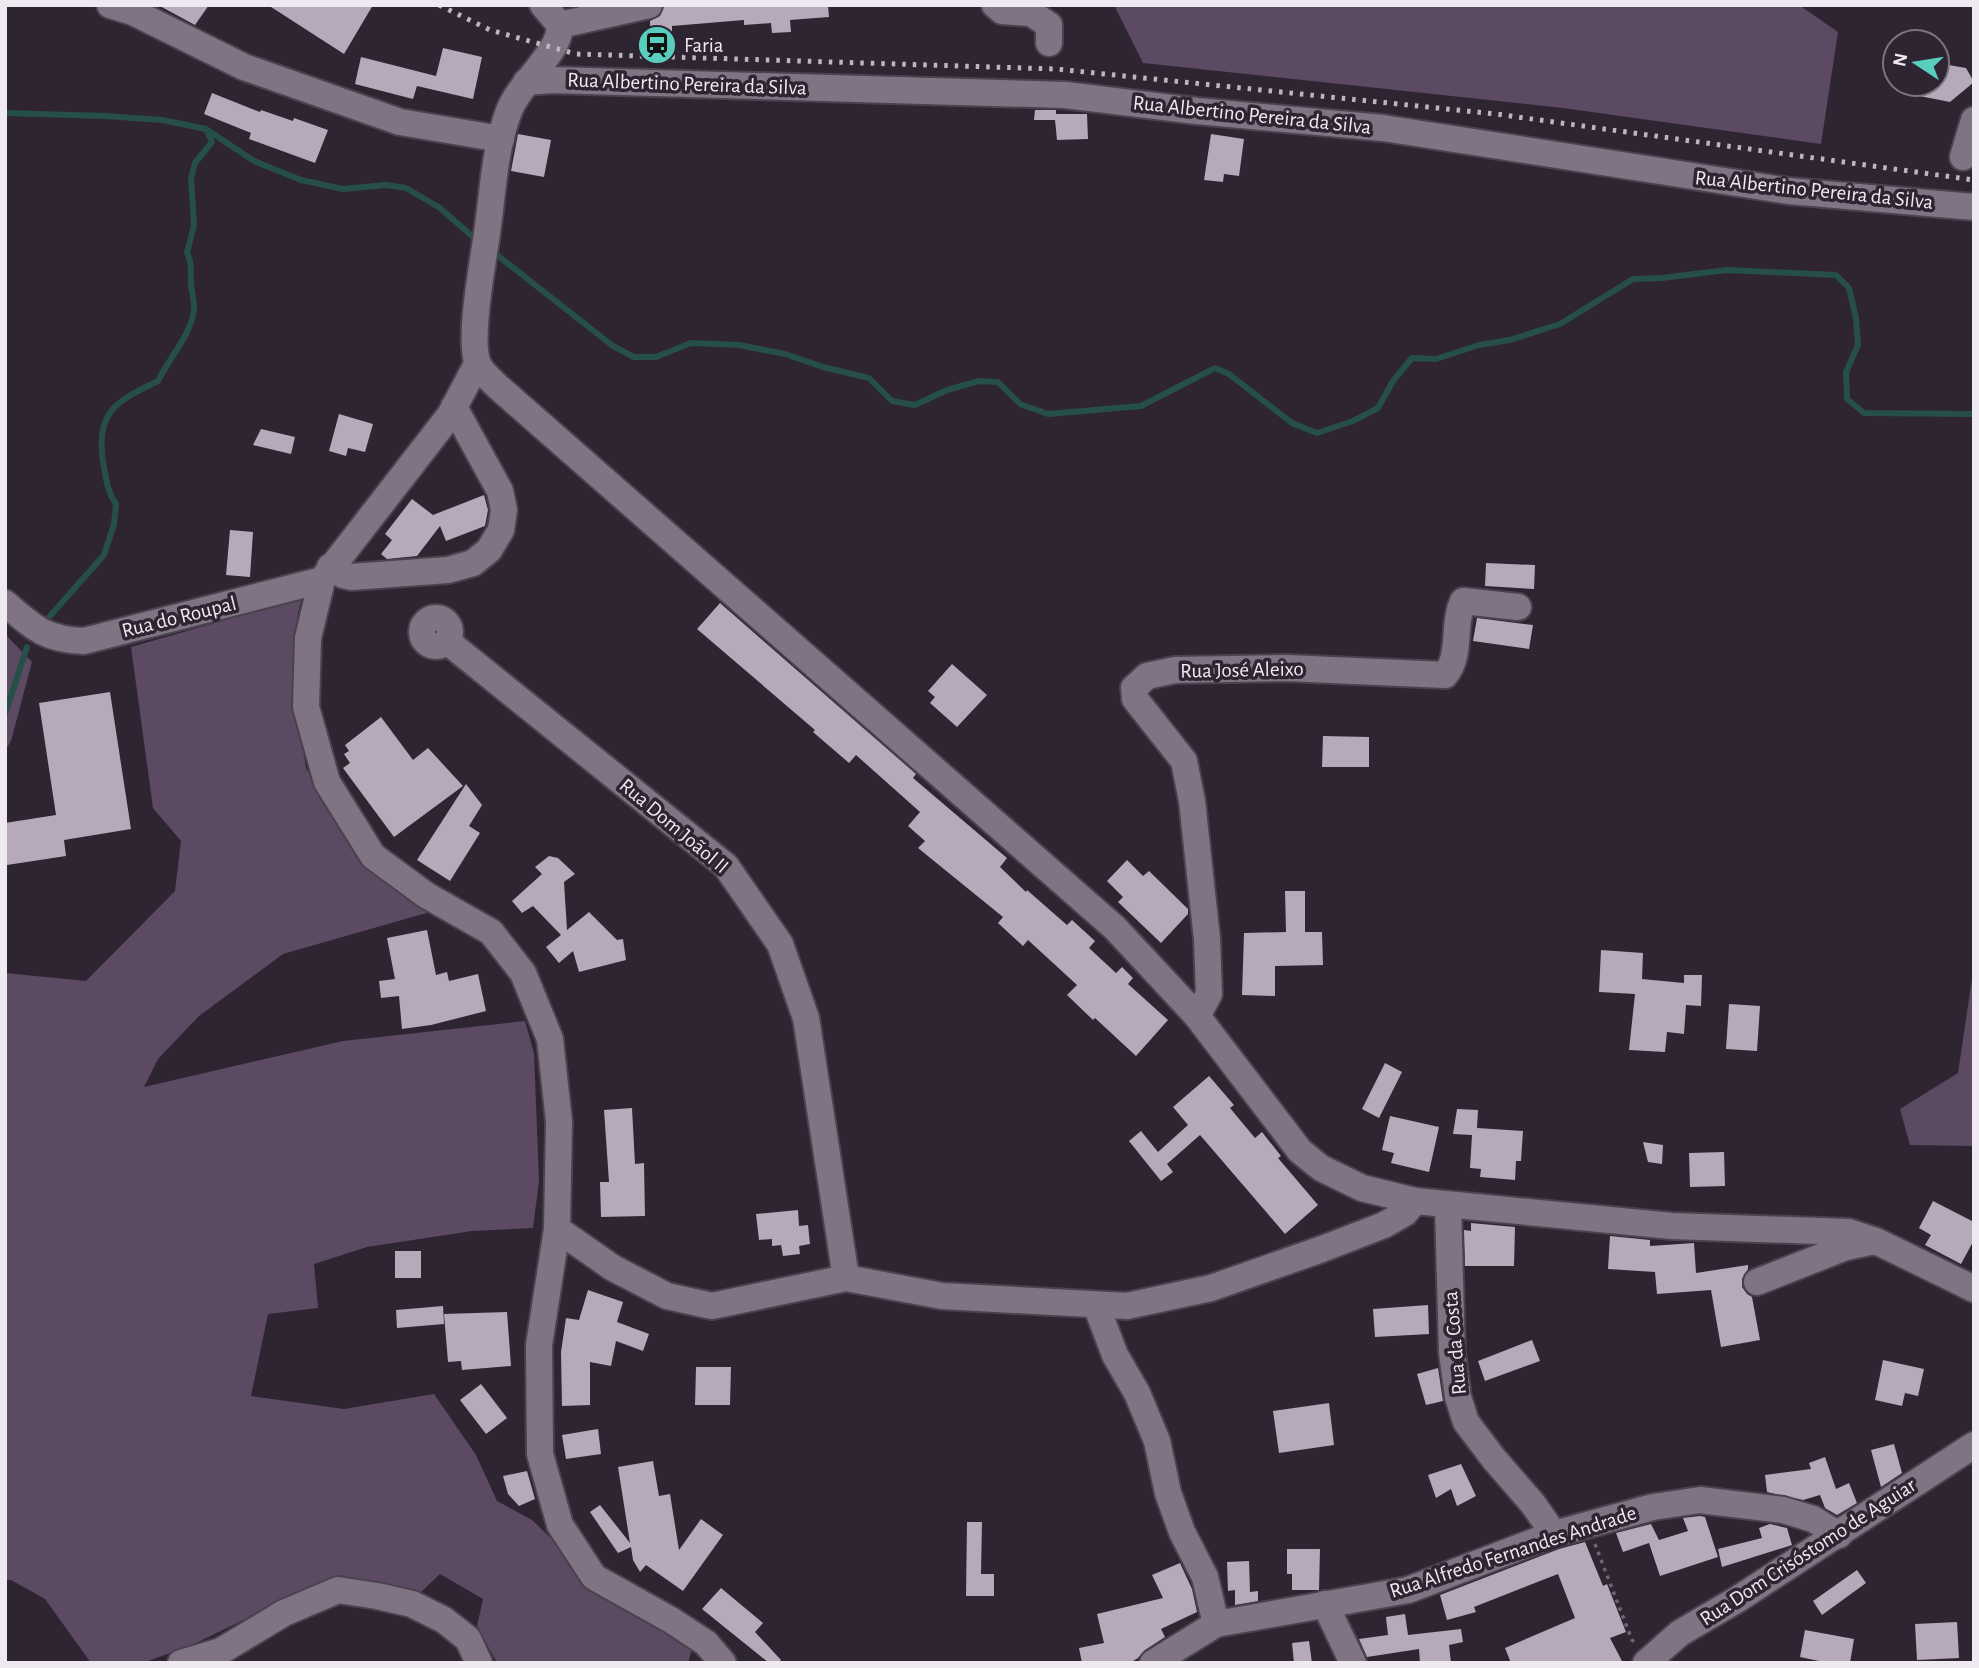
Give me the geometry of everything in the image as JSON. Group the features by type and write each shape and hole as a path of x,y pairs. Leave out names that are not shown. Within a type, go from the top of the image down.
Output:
{"street":[{"path":"110,5 133,12 244,67 400,121 501,139"},
{"path":"542,5 560,25 560,32 553,48 526,82 509,112 501,139 480,282 474,347 477,364 497,386 1115,928 1197,1016 1300,1151 1321,1168 1362,1188 1448,1205 1672,1226 1839,1231 1876,1241 1974,1289"},
{"path":"560,25 649,5"},
{"path":"996,5 1002,11 1031,13 1049,25 1049,43"},
{"name":"Rua Albertino Pereira da Silva","path":"526,82 554,80 1065,95 1196,111 1383,128 1789,191 1974,208"},
{"path":"1963,157 1974,120"},
{"path":"477,364 454,407 399,482 326,573 308,638 306,707 327,782 373,856 426,895 491,932 523,973 550,1039 559,1122 556,1229 539,1345 540,1454 560,1525 594,1577 706,1643 723,1663"},
{"path":"326,573 351,576 448,570 473,563 489,550 501,530 504,510 500,491 454,407"},
{"name":"Rua do Roupal","path":"5,603 37,631 61,640 84,641 326,573"},
{"name":"Rua José Aleixo","path":"1197,1016 1209,994 1208,939 1192,801 1184,761 1135,699 1133,688 1147,677 1175,670 1287,668 1446,675 1453,666 1458,611 1463,601 1518,607"},
{"name":"Rua Dom Joãol II","path":"448,642 726,866 780,944 806,1018 846,1278"},
{"path":"556,1229 613,1268 667,1296 712,1306 846,1278 942,1296 1127,1306 1211,1288 1322,1249 1384,1225 1405,1213 1415,1200"},
{"name":"Rua da Costa","path":"1448,1205 1452,1353 1462,1410 1473,1432 1533,1504 1554,1534"},
{"path":"1757,1282 1846,1247 1876,1241"},
{"path":"1096,1305 1115,1355 1137,1392 1157,1441 1168,1493 1182,1532 1205,1577 1216,1624"},
{"name":"Rua Dom Crisóstomo de Aguiar","path":"1648,1660 1680,1633 1839,1535 1974,1444"},
{"name":"Rua Alfredo Fernandes Andrade","path":"1153,1663 1216,1624 1408,1590 1554,1534 1653,1507 1700,1500 1783,1510 1813,1519 1839,1535"},
{"path":"181,1663 221,1651 284,1612 338,1590 412,1604 444,1619 468,1639 480,1663"},
{"path":"1325,1604 1353,1663"}],"path":[{"path":"1588,1525 1632,1640 1648,1660"}],"shaded area":[{"path":"1114,5 1799,5 1838,32 1821,144 1563,108 1143,63"},
{"path":"303,592 298,613 296,664 298,717 306,768 337,819 430,912 283,954 199,1016 158,1059 144,1087 343,1041 525,1021 534,1053 539,1181 533,1228 472,1231 367,1247 314,1264 318,1308 268,1314 251,1396 344,1409 434,1394 476,1455 497,1501 532,1520 555,1542 580,1575 694,1642 688,1663 497,1663 477,1626 483,1599 440,1574 421,1592 352,1579 309,1588 194,1644 143,1663 91,1663 45,1599 11,1580 5,1580 5,973 86,981 175,891 181,841 153,808 131,647 239,616"},
{"path":"5,634 32,662 11,741 5,751"},
{"path":"1973,972 1974,1146 1910,1145 1900,1109 1958,1073"}],"building":[{"path":"158,5 209,5 195,25"},
{"path":"268,5 373,5 344,54"},
{"path":"664,5 828,5 829,17 790,20 791,32 772,33 771,23 744,25 744,20 672,26 672,50 651,49 650,21 660,16"},
{"path":"443,48 482,57 473,99 417,86 413,99 355,84 361,57 436,76"},
{"path":"1951,65 1966,68 1974,82 1950,102 1930,98 1951,98"},
{"path":"212,93 260,112 261,110 293,121 294,118 328,130 315,163 249,139 251,133 204,114"},
{"path":"1035,110 1056,110 1056,114 1087,114 1088,139 1057,140 1055,120 1034,120"},
{"path":"518,134 551,140 544,177 511,171"},
{"path":"1211,134 1244,139 1239,176 1224,174 1223,182 1204,180"},
{"path":"339,414 373,424 365,452 348,448 346,456 329,451"},
{"path":"261,429 295,437 291,454 253,445"},
{"path":"484,495 488,510 485,526 446,541 440,526 417,556 387,559 381,554 392,540 385,534 412,499 433,515"},
{"path":"230,530 253,532 250,577 226,575"},
{"path":"1486,563 1535,565 1534,589 1485,586"},
{"path":"720,603 916,774 913,778 1007,858 1000,867 1026,892 1027,890 1067,925 1072,920 1095,941 1089,948 1116,973 1122,967 1133,978 1128,984 1168,1020 1136,1056 1067,995 1077,985 1028,940 1023,946 998,923 1003,917 918,848 925,841 908,826 920,812 856,755 849,763 813,732 815,730 697,629"},
{"path":"1477,618 1533,625 1529,649 1473,641"},
{"path":"952,664 987,695 957,727 930,703 935,697 928,691"},
{"path":"110,692 131,829 64,840 66,856 7,865 5,823 56,815 39,703"},
{"path":"381,717 413,760 428,748 463,786 394,837 343,768 350,763 344,754 349,751 345,745"},
{"path":"1323,736 1369,737 1369,767 1322,767"},
{"path":"466,784 482,805 469,826 480,833 450,881 417,860"},
{"path":"549,856 558,858 575,874 564,882 567,930 589,912 617,940 623,939 626,960 579,972 573,951 559,963 546,947 561,935 533,906 522,913 512,901 542,874 535,867"},
{"path":"1127,860 1143,876 1149,871 1188,909 1188,914 1161,943 1118,902 1123,897 1107,881"},
{"path":"1285,891 1305,891 1305,932 1322,932 1323,965 1275,966 1275,996 1242,995 1244,933 1286,932"},
{"path":"427,930 436,975 447,972 449,981 478,974 486,1011 431,1025 402,1029 399,996 381,998 379,981 395,979 387,938"},
{"path":"1601,950 1643,953 1642,979 1684,983 1684,975 1702,975 1701,1006 1686,1005 1684,1034 1667,1032 1665,1052 1629,1050 1635,994 1599,992"},
{"path":"1729,1004 1760,1006 1757,1051 1726,1049"},
{"path":"1385,1063 1402,1072 1379,1118 1362,1109"},
{"path":"1209,1076 1234,1105 1230,1108 1255,1138 1262,1132 1281,1156 1278,1158 1318,1205 1285,1234 1200,1135 1167,1164 1173,1172 1161,1181 1129,1141 1141,1131 1158,1152 1188,1125 1173,1107"},
{"path":"632,1108 635,1164 644,1163 645,1216 601,1217 600,1182 609,1182 604,1110"},
{"path":"1457,1109 1478,1110 1477,1128 1523,1131 1521,1161 1516,1161 1515,1180 1480,1177 1481,1169 1470,1168 1472,1135 1453,1134"},
{"path":"1390,1116 1439,1127 1429,1172 1391,1163 1394,1153 1382,1150"},
{"path":"1643,1142 1663,1145 1662,1164 1648,1162"},
{"path":"1724,1152 1725,1186 1690,1187 1689,1153"},
{"path":"1933,1201 1974,1222 1974,1240 1961,1264 1925,1245 1931,1235 1919,1228"},
{"path":"798,1210 799,1226 808,1225 810,1244 799,1246 800,1254 783,1256 781,1245 772,1246 772,1239 759,1240 756,1214"},
{"path":"1471,1223 1515,1227 1514,1266 1465,1266 1464,1230 1471,1231"},
{"path":"1610,1236 1650,1240 1650,1246 1694,1243 1696,1273 1748,1265 1742,1279 1742,1287 1752,1297 1760,1340 1721,1347 1711,1290 1657,1294 1655,1272 1608,1269"},
{"path":"395,1251 421,1251 421,1278 395,1278"},
{"path":"588,1290 623,1302 617,1322 649,1334 643,1351 616,1341 611,1366 590,1362 590,1405 562,1406 561,1352 566,1318 579,1320"},
{"path":"1428,1305 1429,1334 1375,1337 1373,1309"},
{"path":"443,1306 444,1324 397,1328 396,1310"},
{"path":"507,1312 511,1366 462,1370 461,1361 448,1362 444,1314"},
{"path":"1532,1340 1540,1361 1485,1381 1478,1361"},
{"path":"1883,1360 1924,1369 1918,1396 1905,1393 1902,1406 1875,1400"},
{"path":"696,1367 731,1367 730,1405 695,1405"},
{"path":"1438,1368 1443,1401 1426,1405 1417,1374"},
{"path":"481,1384 507,1418 486,1434 460,1400"},
{"path":"1329,1403 1334,1445 1279,1453 1273,1411"},
{"path":"598,1429 601,1454 566,1459 562,1435"},
{"path":"1894,1444 1902,1473 1881,1487 1871,1450"},
{"path":"1825,1457 1836,1489 1849,1483 1857,1503 1837,1515 1825,1508 1820,1495 1803,1500 1767,1492 1765,1475 1811,1469 1809,1463"},
{"path":"653,1461 659,1496 670,1494 679,1550 701,1519 723,1535 683,1591 646,1565 640,1572 633,1560 631,1547 618,1553 590,1512 600,1505 630,1543 618,1467"},
{"path":"1461,1464 1476,1496 1457,1506 1451,1489 1436,1498 1428,1475"},
{"path":"527,1471 535,1499 519,1506 508,1494 503,1476"},
{"path":"1705,1517 1718,1557 1660,1576 1649,1543 1623,1552 1616,1533 1651,1524 1659,1540 1688,1531 1683,1518"},
{"path":"967,1522 982,1522 981,1574 994,1574 994,1596 966,1596"},
{"path":"1770,1524 1787,1528 1792,1545 1722,1567 1718,1549 1762,1538 1759,1528"},
{"path":"1585,1542 1603,1586 1607,1584 1626,1632 1610,1638 1623,1663 1511,1663 1505,1648 1575,1618 1558,1574 1474,1607 1476,1612 1447,1620 1440,1595 1559,1549"},
{"path":"1287,1549 1320,1549 1319,1590 1292,1590 1292,1574 1287,1574"},
{"path":"1249,1561 1250,1592 1258,1591 1258,1601 1235,1605 1235,1590 1228,1591 1227,1562"},
{"path":"1180,1563 1192,1589 1197,1612 1161,1629 1165,1637 1130,1663 1082,1663 1079,1648 1104,1643 1097,1614 1163,1598 1152,1575"},
{"path":"1857,1570 1866,1583 1822,1615 1813,1601"},
{"path":"721,1588 763,1623 755,1632 781,1660 779,1663 769,1663 702,1609"},
{"path":"1405,1614 1408,1635 1461,1629 1463,1642 1449,1645 1451,1663 1420,1663 1419,1649 1367,1657 1359,1639 1388,1635 1386,1617"},
{"path":"1957,1622 1959,1658 1917,1660 1915,1624"},
{"path":"1805,1630 1854,1639 1850,1663 1828,1663 1800,1657"},
{"path":"1309,1641 1312,1663 1294,1663 1292,1643"}],"waterway":[{"path":"5,113 162,120 206,129 254,161 301,180 343,189 386,185 406,188 440,208 480,243"},
{"path":"43,624 104,555 114,524 116,504 107,484 101,445 106,419 120,402 158,381 190,326 194,307 191,265 187,253 194,225 191,178 195,163 212,142 207,131"},
{"path":"492,251 613,346 634,357 656,357 691,343 739,345 785,354 869,378 892,401 915,405 947,390 979,381 998,382 1020,404 1048,414 1141,406 1215,368 1229,374 1292,423 1317,433 1353,421 1378,408 1393,381 1412,358 1436,359 1560,324 1633,279 1727,270 1836,275 1849,288 1856,318 1858,345 1846,372 1847,399 1864,413 1974,414"},
{"path":"5,714 27,647"}],"railway":[{"path":"439,5 490,30 576,54 1056,69 1496,114 1974,180"}],"place":[{"name":"Faria","path":"657,45"}]}
